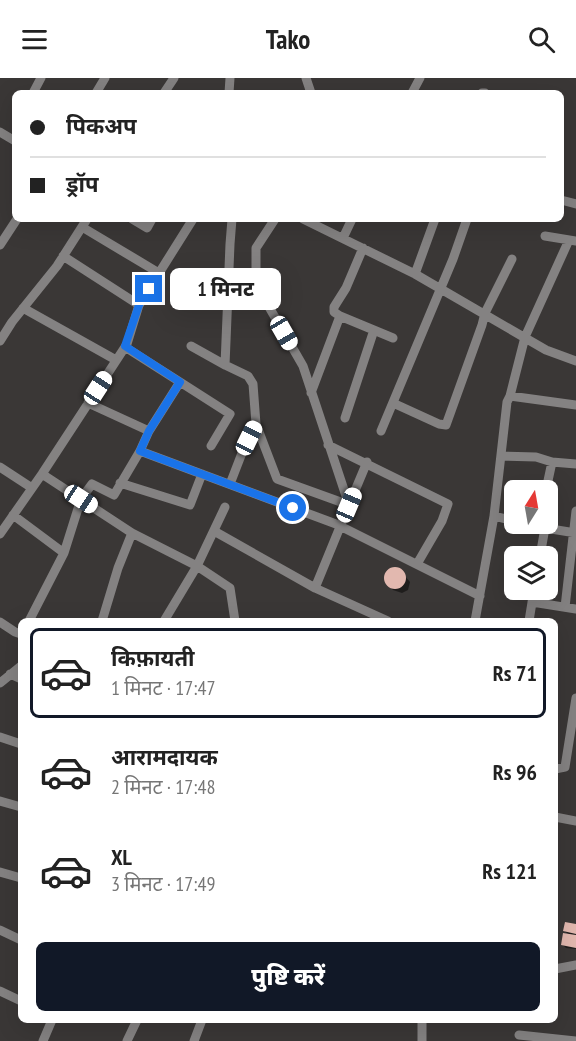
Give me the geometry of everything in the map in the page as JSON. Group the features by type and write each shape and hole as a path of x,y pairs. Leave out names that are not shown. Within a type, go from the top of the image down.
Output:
{"street":[{"path":"0,245 15,222"},
{"path":"137,222 147,228 150,222"},
{"path":"0,534 125,346 139,305 191,222"},
{"path":"225,365 232,222"},
{"path":"273,222 256,248 256,269 265,300 303,366 349,505"},
{"path":"309,222 416,274 546,350 576,361"},
{"path":"343,238 351,222"},
{"path":"416,274 434,222"},
{"path":"381,431 466,222"},
{"path":"0,341 85,223 159,273"},
{"path":"476,618 494,516 507,402 525,337 572,241 545,236"},
{"path":"363,248 346,288 334,307 334,312 393,338"},
{"path":"63,256 139,305"},
{"path":"393,403 446,425 485,313 512,259"},
{"path":"23,308 116,360"},
{"path":"311,393 340,316"},
{"path":"345,418 374,330"},
{"path":"125,346 230,414 211,446"},
{"path":"191,346 248,376 253,384 256,424 277,479 349,505"},
{"path":"31,618 64,553 81,499 92,483 114,495 149,431 180,382"},
{"path":"510,396 576,405"},
{"path":"88,403 149,431"},
{"path":"230,484 256,424"},
{"path":"328,444 448,504 442,520 417,564"},
{"path":"140,451 340,526 480,596"},
{"path":"502,456 536,457 552,462 576,464"},
{"path":"315,588 367,462"},
{"path":"548,480 552,462"},
{"path":"0,467 32,488"},
{"path":"42,474 132,533 197,566 230,588 234,618"},
{"path":"120,483 190,505 202,474"},
{"path":"166,618 197,566 225,507"},
{"path":"565,607 573,563 576,511"},
{"path":"13,515 64,553"},
{"path":"494,516 504,518"},
{"path":"558,529 575,533"},
{"path":"214,531 315,588 381,618"},
{"path":"103,618 117,568 132,533"},
{"path":"529,618 532,602 576,609"},
{"path":"0,622 18,633"},
{"path":"0,683 18,668"},
{"path":"10,675 18,678"},
{"path":"558,768 565,767 576,698"},
{"path":"0,738 18,743"},
{"path":"0,801 18,806"},
{"path":"558,818 576,821"},
{"path":"0,874 18,877"},
{"path":"0,930 18,939"},
{"path":"558,968 576,965"},
{"path":"0,991 18,1000"},
{"path":"43,1041 51,1023"},
{"path":"127,1041 136,1023"},
{"path":"194,1041 201,1023"},
{"path":"422,1023 422,1041"},
{"path":"519,1035 576,1041"}],"building":[{"path":"395,567 403,570 406,578 403,586 395,589 387,586 384,578 387,570"},
{"path":"565,922 576,924 576,934 563,931"},
{"path":"563,933 576,935 576,948 561,945"}],"route":[{"path":"149,289 139,305 125,346 180,382 149,431 140,451 293,508"}]}
